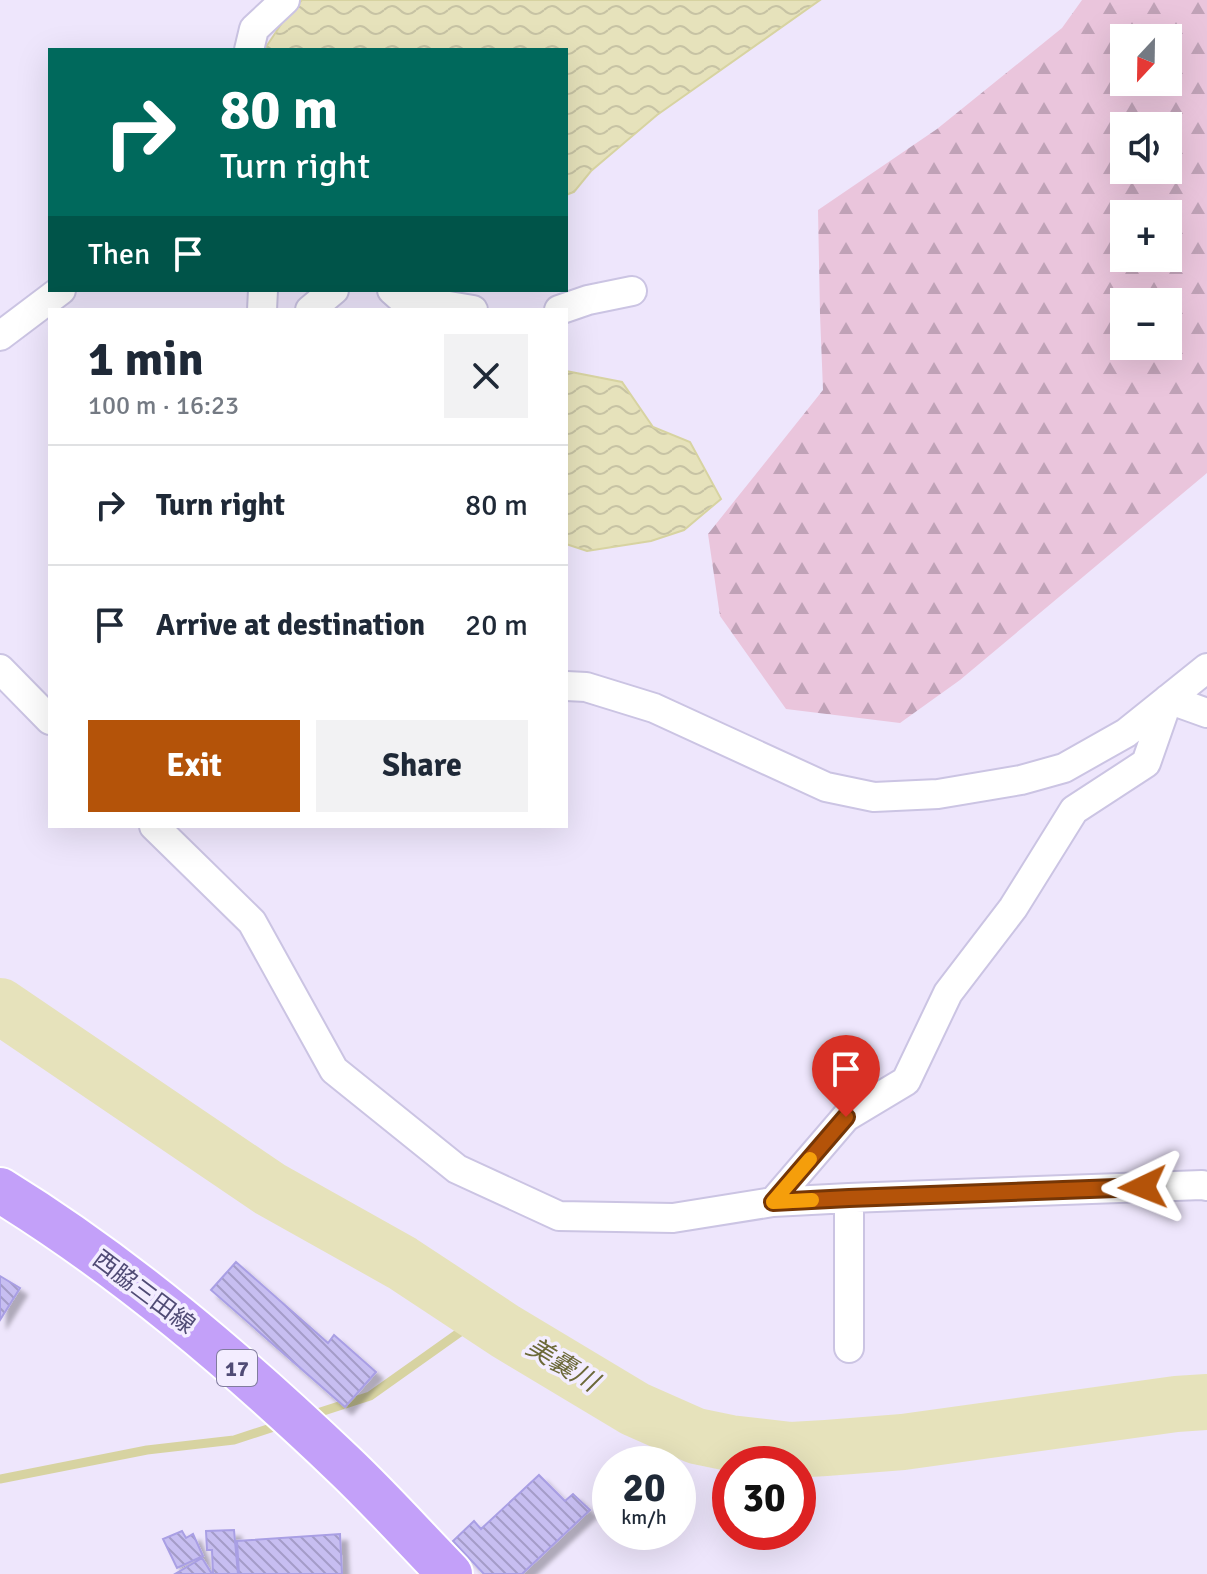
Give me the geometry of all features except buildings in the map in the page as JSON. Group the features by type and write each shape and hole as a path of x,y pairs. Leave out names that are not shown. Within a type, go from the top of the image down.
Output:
{"main road":[{"name":"西脇三田線","path":"0,1190 111,1265 197,1332 345,1466 450,1574"}],"street":[{"path":"249,48 254,29 285,0"},
{"path":"565,308 632,291"},
{"path":"0,336 58,292"},
{"path":"312,308 332,292"},
{"path":"394,292 401,298 461,308"},
{"path":"568,686 586,687 654,708 826,787 874,797 938,794 1021,780 1064,768 1126,733 1207,668"},
{"path":"0,669 48,718"},
{"path":"1168,699 1207,713"},
{"path":"773,1202 846,1117 906,1081 948,993 1013,908 1074,810 1146,763 1168,699"},
{"path":"156,828 252,922 334,1070 457,1169 559,1216 673,1218 773,1202 1207,1186"},
{"path":"849,1198 849,1348"}],"green space":[{"path":"1082,0 1207,0 1207,473 960,680 900,723 786,709 720,616 708,534 823,390 818,210 937,129 1062,28"}],"water":[{"path":"302,0 820,0 657,115 568,194 568,48 265,48"},
{"path":"568,371 622,382 653,427 690,442 721,499 684,530 651,541 587,551 568,545"}],"waterway":[{"name":"美嚢川","path":"0,1006 270,1189 402,1263 505,1331 635,1409 696,1436 791,1450 826,1448 903,1442 1207,1402"},
{"path":"308,1416 370,1396 480,1315"},
{"path":"0,1479 147,1450 234,1440 283,1424"}],"slow traffic":[{"path":"810,1159 773,1202 812,1200"}],"route":[{"path":"846,1117 773,1202 1143,1187"}]}
